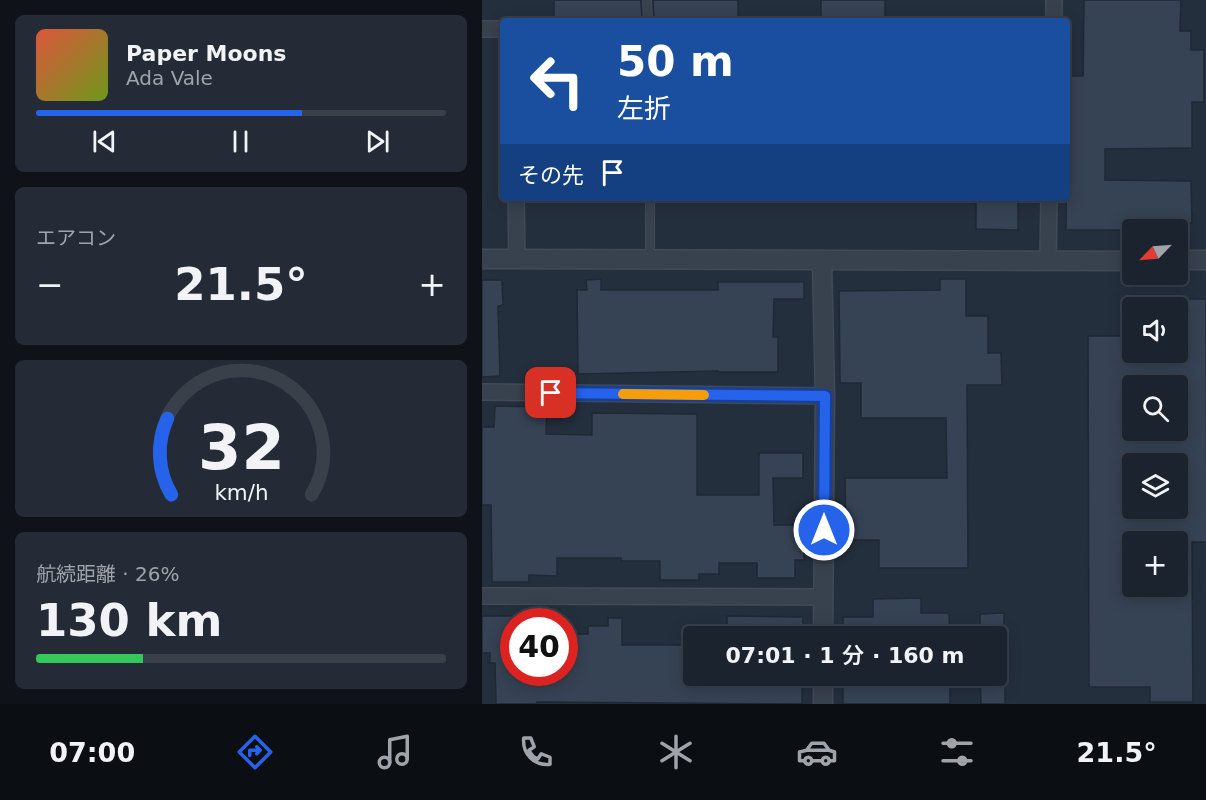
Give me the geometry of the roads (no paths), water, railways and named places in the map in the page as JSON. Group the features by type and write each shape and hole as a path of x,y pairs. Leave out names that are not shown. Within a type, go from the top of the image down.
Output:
{"street":[{"path":"1054,0 1054,18"},
{"path":"482,29 500,29"},
{"path":"516,201 517,259"},
{"path":"1048,261 1049,201"},
{"path":"482,259 1122,261"},
{"path":"1188,260 1206,260"},
{"path":"822,261 825,396 823,626"},
{"path":"482,392 825,396"},
{"path":"482,596 824,597"},
{"path":"823,686 823,704"}],"lane":[{"path":"647,0 648,18"},
{"path":"650,201 650,259"}]}
